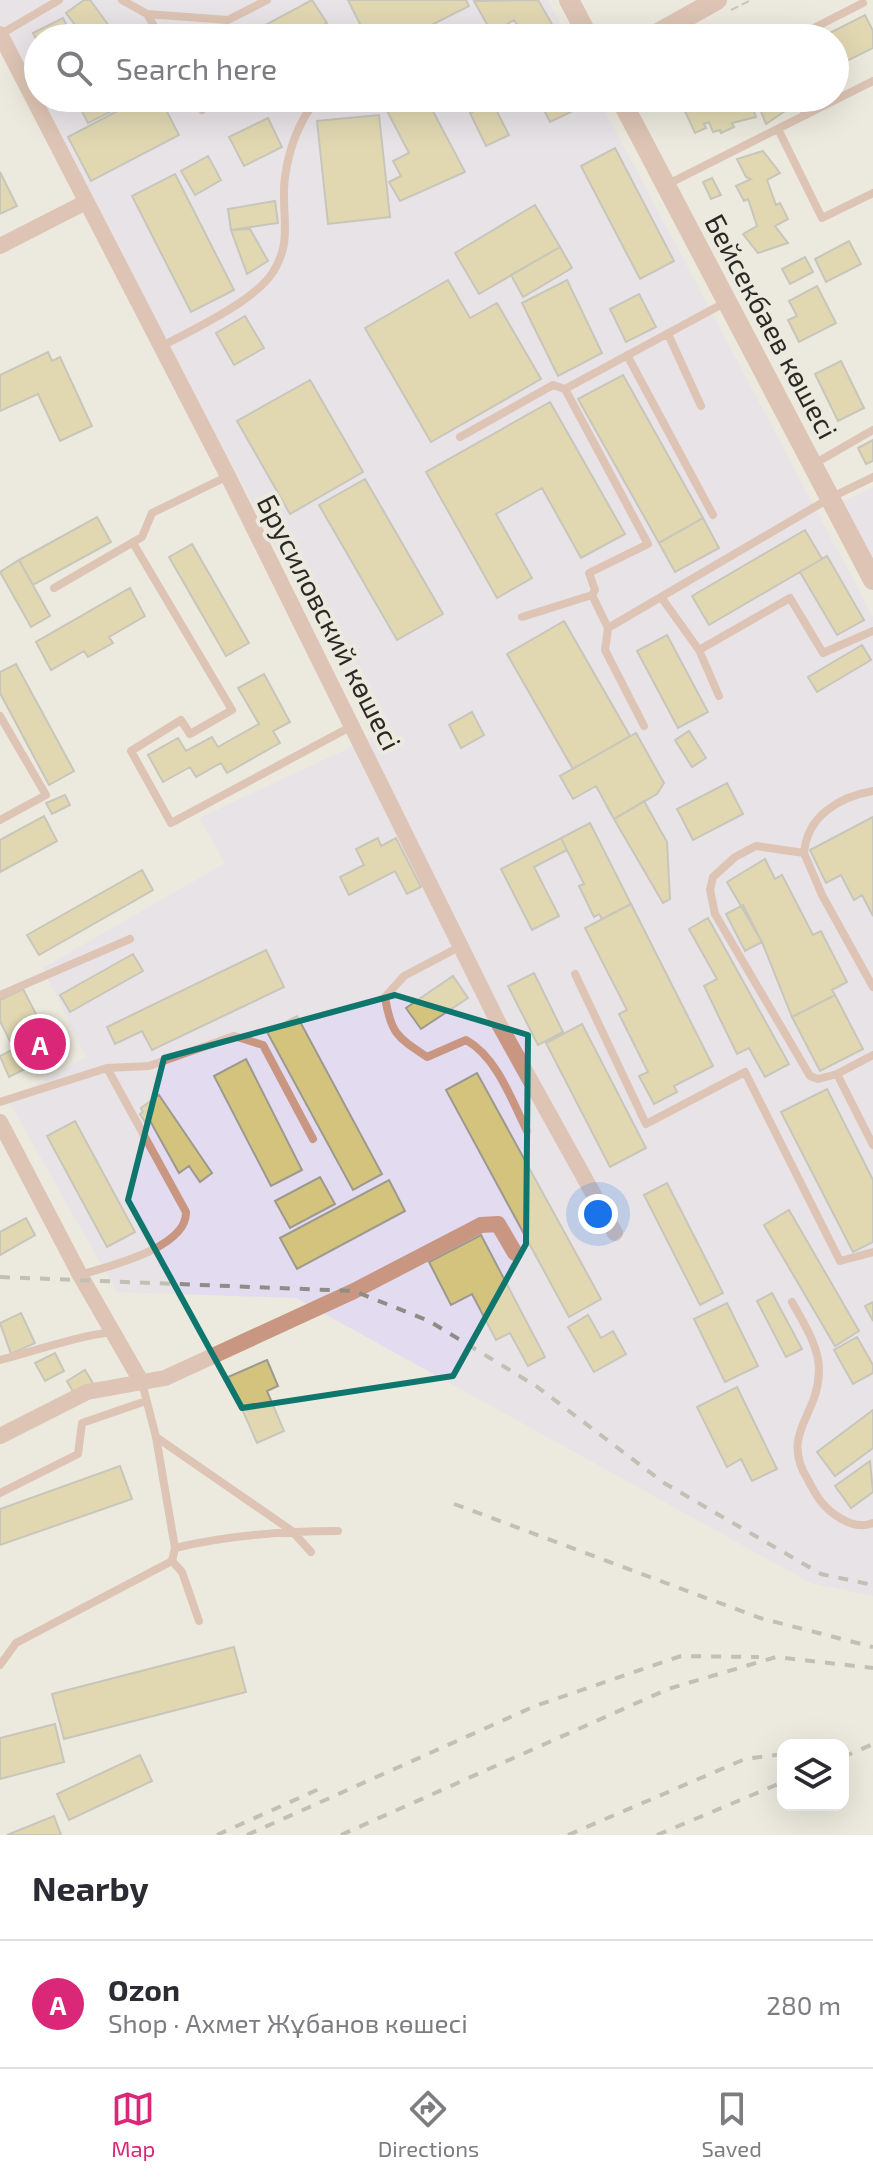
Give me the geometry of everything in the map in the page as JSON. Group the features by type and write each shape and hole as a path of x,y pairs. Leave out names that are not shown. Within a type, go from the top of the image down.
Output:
{"street":[{"path":"569,0 582,24"},
{"path":"674,24 717,0"},
{"name":"Брусиловский көшесі","path":"0,34 24,81"},
{"name":"Брусиловский көшесі","path":"40,112 228,476 499,1024 615,1233"},
{"name":"Бейсекбаев көшесі","path":"627,112 873,580"},
{"path":"0,246 86,202"},
{"path":"0,1122 80,1275 142,1383"},
{"path":"0,1436 87,1392 165,1378 306,1313 481,1225 498,1224 515,1253"}],"lane":[{"path":"0,34 59,0"},
{"path":"122,0 147,14 228,20 267,0"},
{"path":"822,24 863,3"},
{"path":"147,14 153,24"},
{"path":"849,93 873,81"},
{"path":"161,347 224,314 272,274 287,240 285,179 299,122 307,112"},
{"path":"666,185 812,112"},
{"path":"778,129 822,218 873,193"},
{"path":"565,389 727,302"},
{"path":"668,334 701,406"},
{"path":"627,355 713,515"},
{"path":"460,437 553,385 565,389 648,544 589,573 595,590 592,595 522,617"},
{"path":"813,464 873,430"},
{"path":"54,588 142,537 152,513 228,476"},
{"path":"608,628 830,498 873,477"},
{"path":"133,543 232,710 190,734 181,720 131,751 171,823 353,725"},
{"path":"592,595 608,628 605,650 644,726"},
{"path":"661,597 699,650 719,696"},
{"path":"699,650 790,598 823,653 873,631"},
{"path":"0,716 46,795 0,820"},
{"path":"873,791 852,795 817,817 805,837 804,853 822,895 873,987"},
{"path":"804,853 756,846 735,857 713,877 710,890 715,914 810,1076 818,1079 837,1074 873,1055"},
{"path":"0,995 130,939"},
{"path":"461,946 404,976 385,997 388,1021 393,1034 427,1057 466,1040 476,1045 505,1085 527,1131"},
{"path":"575,974 646,1124 745,1072 840,1261 873,1252"},
{"path":"0,1102 107,1068 149,1066 234,1036 249,1038 263,1045 313,1139"},
{"path":"80,1275 135,1258 177,1235 186,1222 186,1212 107,1068"},
{"path":"837,1074 873,1145"},
{"path":"792,1302 812,1340 819,1370 810,1412 796,1440 796,1461 824,1506 846,1522 865,1526 873,1523"},
{"path":"0,1360 46,1349 73,1337 112,1332"},
{"path":"0,1665 16,1643 172,1561 175,1548 156,1437 142,1383"},
{"path":"0,1493 78,1454 82,1423 146,1401"},
{"path":"156,1437 292,1531 311,1552"},
{"path":"175,1548 215,1538 292,1531 338,1531"},
{"path":"172,1561 182,1572 199,1621"}],"highlighted area":[{"path":"395,995 528,1035 526,1244 453,1376 242,1408 128,1200 164,1058"}],"shaded area":[{"path":"0,0 548,0 561,24 24,24 24,69 0,24"},
{"path":"46,112 605,112 873,617 873,1596 811,1583 296,1298 117,1292 8,1100 86,1057 43,968 225,863 199,818 375,736"},
{"path":"873,487 873,583 836,505"}],"building":[{"path":"84,0 90,0 108,24 74,24 66,13"},
{"path":"312,0 327,23 325,24 267,24"},
{"path":"348,0 466,0 469,6 434,24 360,24"},
{"path":"538,0 552,24 517,24 514,20 507,24 487,24 474,1"},
{"path":"865,15 873,31 873,48 849,60 849,24"},
{"path":"63,18 66,24 51,24"},
{"path":"82,112 110,112 88,123"},
{"path":"115,112 167,112 179,135 91,181 68,137"},
{"path":"388,112 433,112 465,172 400,201 389,182 401,176 393,161 409,153"},
{"path":"497,112 509,135 486,146 470,113"},
{"path":"545,112 571,112 550,122"},
{"path":"685,112 754,112 756,117 732,123 734,127 721,133 720,130 713,132 709,122 704,124 706,128 695,133"},
{"path":"761,112 784,112 766,124"},
{"path":"379,115 390,217 328,224 317,121"},
{"path":"268,118 282,147 244,166 229,137"},
{"path":"615,148 674,261 640,279 581,166"},
{"path":"763,151 780,173 767,180 776,205 780,203 788,219 775,226 788,243 758,253 743,234 757,226 748,199 744,201 736,186 751,179 746,177 737,159"},
{"path":"208,156 221,180 195,195 181,171"},
{"path":"0,172 17,206 0,214"},
{"path":"175,174 234,290 191,312 132,196"},
{"path":"712,178 721,195 711,199 703,182"},
{"path":"275,201 278,223 231,230 228,209"},
{"path":"535,205 560,247 479,294 455,253"},
{"path":"250,229 268,261 247,274 231,230"},
{"path":"849,241 861,264 826,282 815,259"},
{"path":"560,247 572,268 523,297 511,275"},
{"path":"805,257 813,272 790,284 782,269"},
{"path":"448,280 470,318 497,303 541,379 431,442 365,328"},
{"path":"567,280 602,353 558,376 522,303"},
{"path":"817,286 836,323 799,342 788,320 797,316 789,301"},
{"path":"639,294 656,327 626,342 610,309"},
{"path":"245,316 264,348 234,365 216,333"},
{"path":"48,352 52,361 60,357 92,426 60,441 38,394 0,411 0,375"},
{"path":"841,361 864,408 838,421 815,374"},
{"path":"623,375 703,518 659,543 578,399"},
{"path":"310,380 363,472 290,514 237,421"},
{"path":"550,402 625,534 581,558 542,488 496,514 532,578 497,598 426,472"},
{"path":"873,440 873,461 866,464 858,448"},
{"path":"365,479 443,614 397,640 319,505"},
{"path":"97,517 111,542 33,585 19,560"},
{"path":"703,518 719,548 675,572 659,543"},
{"path":"805,530 822,559 709,625 692,596"},
{"path":"192,544 249,643 226,656 169,557"},
{"path":"827,556 864,620 837,635 800,572"},
{"path":"19,560 50,616 31,627 0,572"},
{"path":"130,588 145,616 109,637 113,643 88,657 84,651 51,670 36,642"},
{"path":"564,621 630,736 573,769 507,654"},
{"path":"667,635 708,712 678,728 637,651"},
{"path":"862,645 871,660 817,692 808,677"},
{"path":"16,664 74,771 49,785 0,693 0,672"},
{"path":"264,674 290,722 273,731 280,743 227,773 221,763 196,777 190,767 163,782 148,755 178,738 186,751 212,737 218,747 259,724 238,688"},
{"path":"472,712 484,735 461,748 449,725"},
{"path":"689,731 706,758 692,767 675,740"},
{"path":"636,733 664,783 657,794 614,819 596,786 573,799 560,776"},
{"path":"727,783 743,814 693,840 677,809"},
{"path":"65,795 70,805 52,814 46,803"},
{"path":"644,801 667,842 670,899 663,903 614,819"},
{"path":"44,816 57,841 0,872 0,840"},
{"path":"873,817 873,916 862,895 854,900 841,875 826,883 810,850"},
{"path":"590,823 631,904 602,919 599,914 594,917 579,886 584,884 561,838"},
{"path":"378,838 381,846 396,838 421,887 407,894 395,871 349,895 340,877 364,865 356,849"},
{"path":"561,838 567,850 534,867 559,916 532,930 501,869"},
{"path":"765,859 775,879 782,875 813,935 821,931 847,982 832,990 835,995 792,1017 762,942 727,882"},
{"path":"142,870 153,890 39,955 27,935"},
{"path":"631,904 713,1066 674,1086 677,1092 654,1104 639,1076 648,1072 619,1014 627,1010 585,928"},
{"path":"743,905 762,942 745,951 726,914"},
{"path":"708,918 789,1064 765,1077 749,1048 737,1054 704,986 717,979 689,929"},
{"path":"266,950 284,987 152,1050 142,1031 115,1044 107,1027"},
{"path":"133,954 143,971 70,1012 60,995"},
{"path":"534,973 563,1032 538,1045 508,986"},
{"path":"453,976 468,998 421,1029 406,1008"},
{"path":"23,989 52,1045 43,1060 9,1077 0,1056 14,1049 0,1021 0,1000"},
{"path":"835,995 863,1049 820,1071 792,1017"},
{"path":"297,1016 382,1174 353,1190 267,1032"},
{"path":"582,1024 646,1148 610,1167 546,1043"},
{"path":"246,1059 302,1170 271,1186 214,1076"},
{"path":"477,1073 601,1299 569,1317 446,1090"},
{"path":"827,1089 873,1180 873,1242 853,1252 781,1112"},
{"path":"159,1095 212,1173 200,1182 189,1166 179,1173 149,1119 145,1122 140,1114 143,1112 141,1108"},
{"path":"75,1121 135,1232 107,1247 47,1136"},
{"path":"320,1177 335,1204 290,1228 275,1201"},
{"path":"389,1180 405,1211 297,1269 280,1238"},
{"path":"667,1183 723,1293 700,1305 644,1195"},
{"path":"789,1210 859,1331 835,1346 764,1225"},
{"path":"26,1218 35,1235 0,1255 0,1232"},
{"path":"481,1235 545,1357 528,1366 510,1333 496,1340 472,1294 451,1305 429,1262"},
{"path":"772,1293 802,1349 786,1357 757,1301"},
{"path":"873,1302 873,1321 865,1306"},
{"path":"727,1303 758,1366 725,1382 694,1319"},
{"path":"21,1313 35,1343 11,1354 0,1323"},
{"path":"588,1315 601,1338 613,1331 626,1354 594,1372 568,1327"},
{"path":"857,1337 873,1365 873,1373 853,1384 834,1350"},
{"path":"55,1353 64,1371 45,1381 35,1363"},
{"path":"267,1360 278,1386 267,1391 284,1431 257,1443 228,1377"},
{"path":"85,1370 94,1385 76,1397 67,1381"},
{"path":"737,1387 777,1469 752,1481 741,1459 727,1467 697,1407"},
{"path":"873,1410 873,1448 835,1476 817,1452"},
{"path":"870,1461 873,1492 851,1508 835,1486"},
{"path":"120,1466 132,1499 0,1545 0,1509"},
{"path":"234,1647 246,1692 64,1739 52,1694"},
{"path":"55,1724 64,1762 0,1779 0,1738"},
{"path":"140,1755 152,1781 69,1820 57,1794"},
{"path":"54,1816 61,1835 7,1835"}],"railway":[{"path":"0,1277 354,1291 429,1321 536,1386 664,1483 821,1574 873,1585"},
{"path":"454,1504 760,1618 873,1647"},
{"path":"247,1835 535,1706 681,1656 759,1657"},
{"path":"341,1835 668,1689 776,1657 873,1668"},
{"path":"849,1754 873,1744"},
{"path":"568,1835 745,1759 777,1755"},
{"path":"657,1835 777,1785"},
{"path":"217,1835 319,1789"}],"place":[{"name":"Ozon","path":"40,1044"}]}
